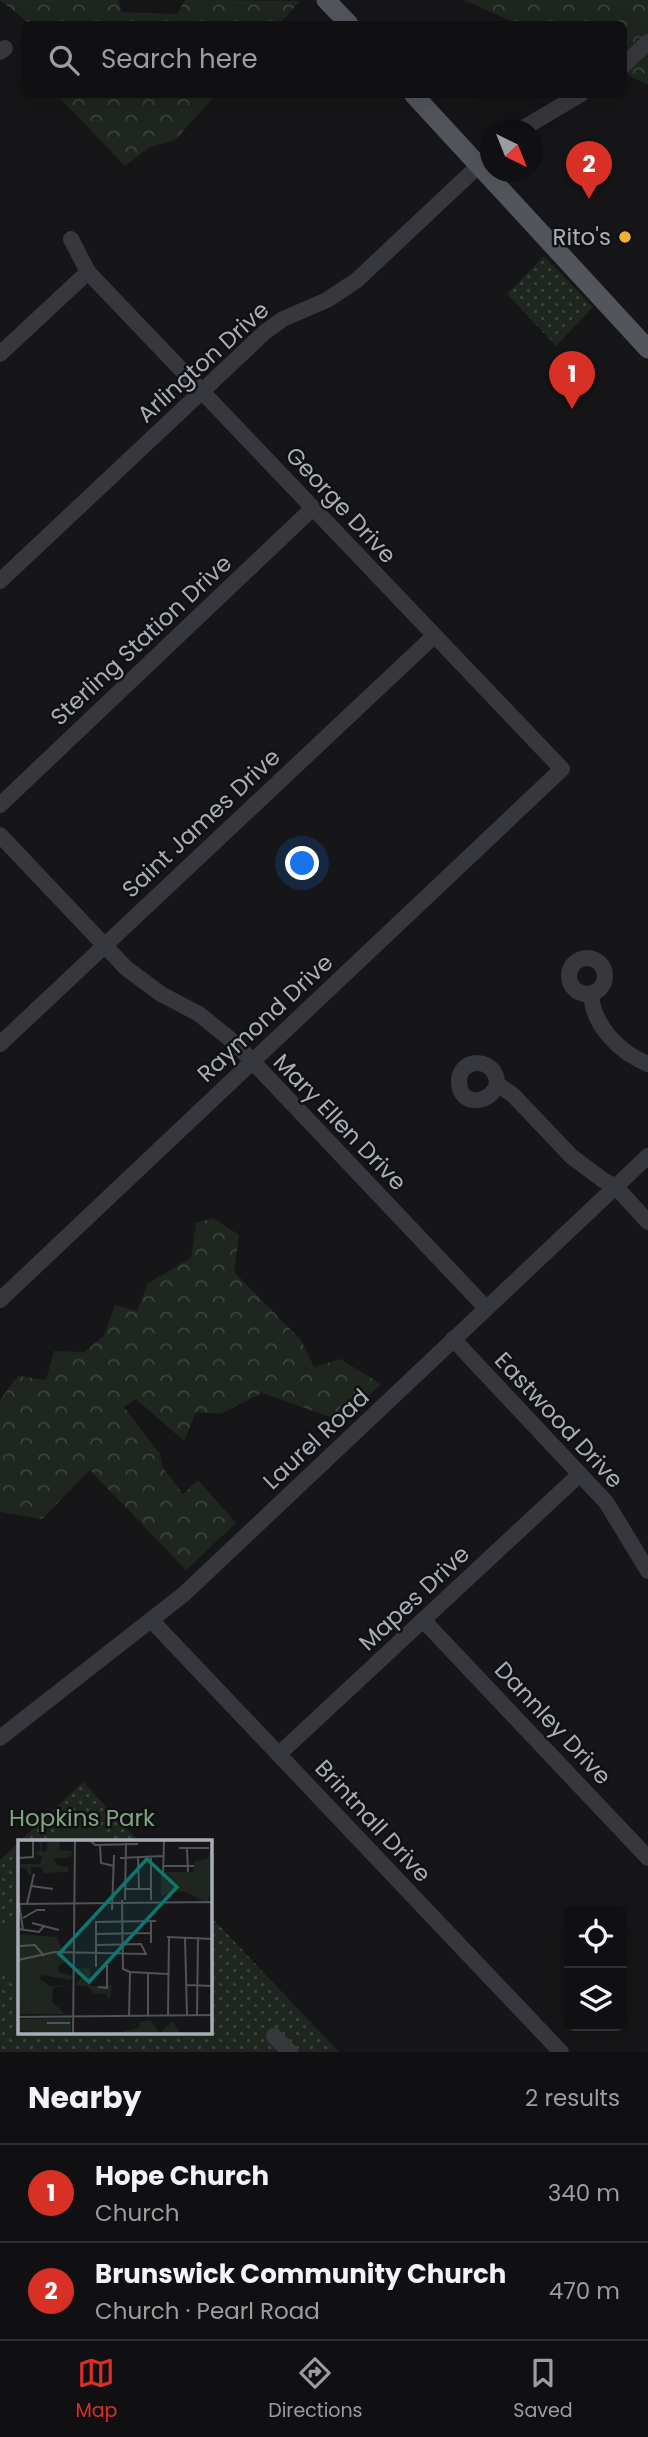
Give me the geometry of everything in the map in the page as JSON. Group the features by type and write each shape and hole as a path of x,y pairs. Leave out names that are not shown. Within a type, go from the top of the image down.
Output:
{"main road":[{"path":"326,0 346,21"},
{"path":"417,98 480,155"},
{"path":"504,182 648,349"}],"street":[{"path":"627,62 648,42"},
{"path":"538,119 573,98"},
{"name":"Arlington Drive","path":"0,581 265,332 283,319 327,300 357,280 480,165"},
{"name":"George Drive","path":"71,239 88,272 562,769"},
{"path":"0,354 88,272"},
{"name":"Sterling Station Drive","path":"0,805 313,508"},
{"name":"Saint James Drive","path":"0,1044 435,636"},
{"name":"Raymond Drive","path":"0,1300 562,769"},
{"name":"Mary Ellen Drive","path":"0,835 143,982 219,1028 486,1308"},
{"path":"591,993 591,1004 601,1024 625,1051 648,1064"},
{"path":"497,1084 513,1095 572,1157 616,1187 648,1222"},
{"name":"Laurel Road","path":"0,1738 152,1621 206,1574 648,1156"},
{"name":"Eastwood Drive","path":"453,1339 612,1511 648,1571"},
{"name":"Mapes Drive","path":"279,1754 580,1474"},
{"name":"Brintnall Drive","path":"152,1621 561,2052"},
{"name":"Dannley Drive","path":"424,1621 648,1857"},
{"path":"274,2036 290,2052"}],"green space":[{"path":"0,0 118,0 122,12 177,14 185,0 300,1 282,21 26,21"},
{"path":"464,0 648,0 648,85 627,74 627,21 510,21"},
{"path":"60,98 213,98 175,140 150,147 125,166"},
{"path":"544,256 593,307 556,346 507,294"},
{"path":"213,1218 239,1235 234,1272 301,1340 314,1367 340,1359 381,1384 342,1421 262,1393 220,1414 196,1412 184,1441 136,1399 124,1407 160,1454 162,1467 183,1494 198,1480 236,1523 186,1570 90,1470 42,1519 0,1512 0,1400 18,1376 46,1380 54,1351 84,1352 104,1336 115,1305 137,1311 148,1283 191,1258 196,1223"},
{"name":"Hopkins Park","path":"83,1782 138,1840 21,1840"},
{"path":"80,1813 106,1840 52,1840"},
{"name":"Hopkins Park","path":"18,1843 18,2035 212,2035 212,1918 339,2052 0,2052 0,1860"},
{"path":"18,1912 18,1985 0,1965 0,1928"}],"place":[{"name":"Brunswick Community Church","path":"589,199"},
{"name":"Rito's","path":"625,237"},
{"name":"Hope Church","path":"572,409"}]}
